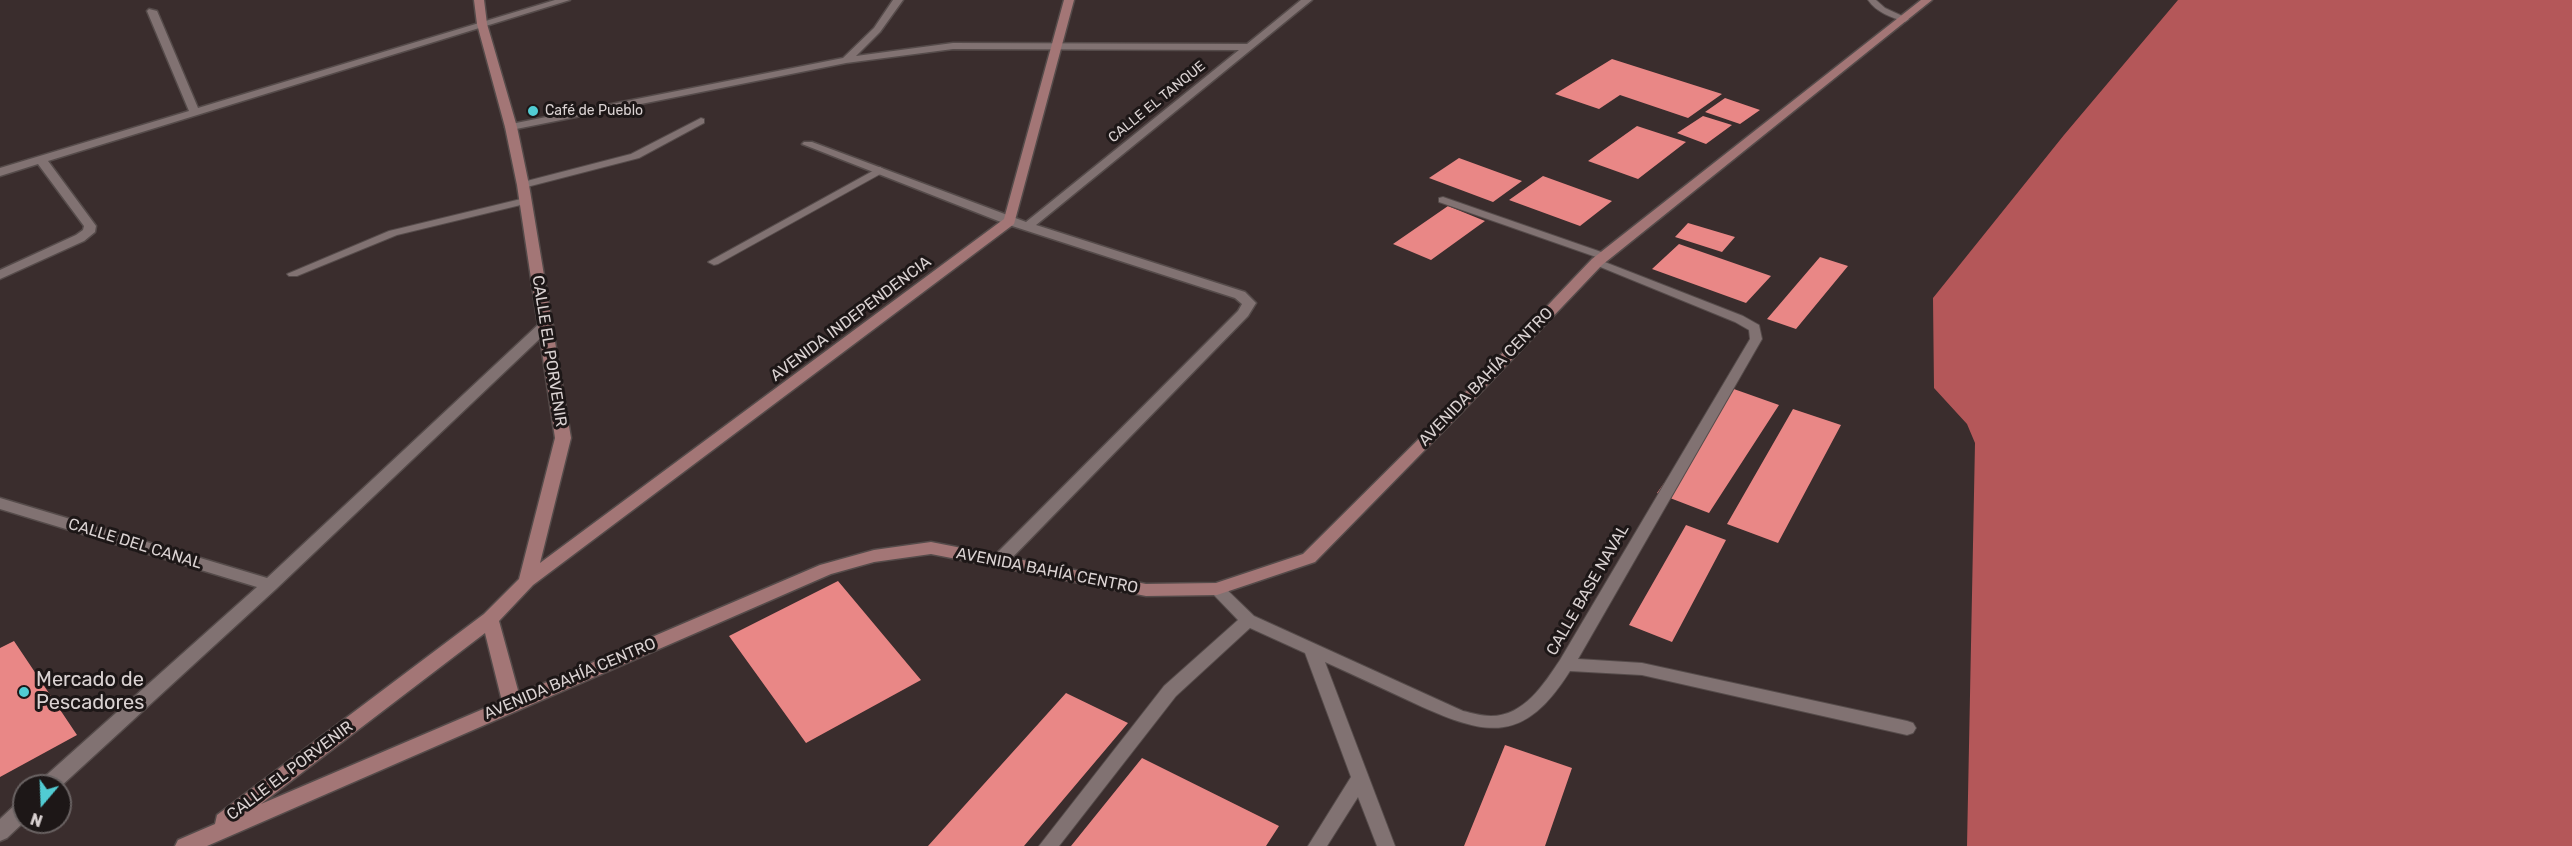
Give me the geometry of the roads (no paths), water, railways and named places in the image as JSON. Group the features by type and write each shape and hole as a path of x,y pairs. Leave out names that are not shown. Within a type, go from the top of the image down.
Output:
{"main road":[{"name":"CALLE EL PORVENIR","path":"206,835 490,619 527,581 563,438 524,193 511,127 482,24 479,0"},
{"path":"1010,222 1069,0"},
{"name":"AVENIDA BAHÍA CENTRO","path":"185,846 826,569 874,556 931,548 1146,590 1216,589 1309,558 1457,409 1600,259 1927,0"},
{"name":"AVENIDA INDEPENDENCIA","path":"527,581 1010,222"},
{"path":"490,619 512,704"}],"street":[{"path":"0,172 194,111 565,0"},
{"path":"846,60 877,30 898,0"},
{"name":"CALLE EL TANQUE","path":"1027,227 1307,0"},
{"path":"152,11 194,111"},
{"path":"511,127 846,60 953,46 1248,47"},
{"path":"808,144 1010,222 1240,295 1250,303 1243,313 998,562"},
{"path":"0,275 89,232 90,226 40,159"},
{"path":"61,774 270,585 546,325"},
{"name":"CALLE DEL CANAL","path":"0,503 270,585"},
{"path":"0,832 12,820"}],"lane":[{"path":"1872,0 1885,11 1905,19"},
{"path":"293,274 393,233 634,156 701,121"},
{"path":"714,262 880,170"},
{"path":"1443,200 1600,259"},
{"name":"CALLE BASE NAVAL","path":"1216,589 1248,620 1460,717 1492,723 1525,714 1546,696 1756,339 1755,328 1739,319 1600,259"},
{"path":"1048,846 1170,691 1248,620"},
{"path":"1312,651 1386,846"},
{"path":"1566,664 1642,669 1907,728"},
{"path":"1317,846 1360,779"}],"place":[{"name":"Café de Pueblo","path":"533,111"},
{"name":"Mercado de Pescadores","path":"24,692"}]}
